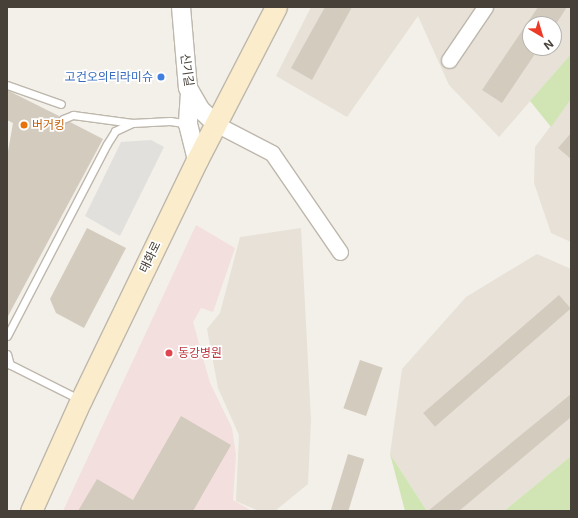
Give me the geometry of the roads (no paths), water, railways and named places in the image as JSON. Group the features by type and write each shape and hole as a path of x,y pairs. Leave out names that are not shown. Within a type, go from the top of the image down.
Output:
{"main road":[{"name":"태화로","path":"31,511 81,400 197,160 276,7"}],"street":[{"name":"신기길","path":"181,7 190,93 216,124"},
{"path":"449,60 485,7"},
{"path":"190,93 188,124 197,160"},
{"path":"216,124 272,153 340,252"}],"lane":[{"path":"7,85 61,104"},
{"path":"63,118 72,115 132,123 170,121 188,124"},
{"path":"7,336 107,144 115,131 132,123"},
{"path":"7,354 9,364 81,400"}],"place":[{"name":"고건오의티라미슈","path":"161,77"},
{"name":"버거킹","path":"24,125"},
{"name":"동강병원","path":"169,353"}]}
